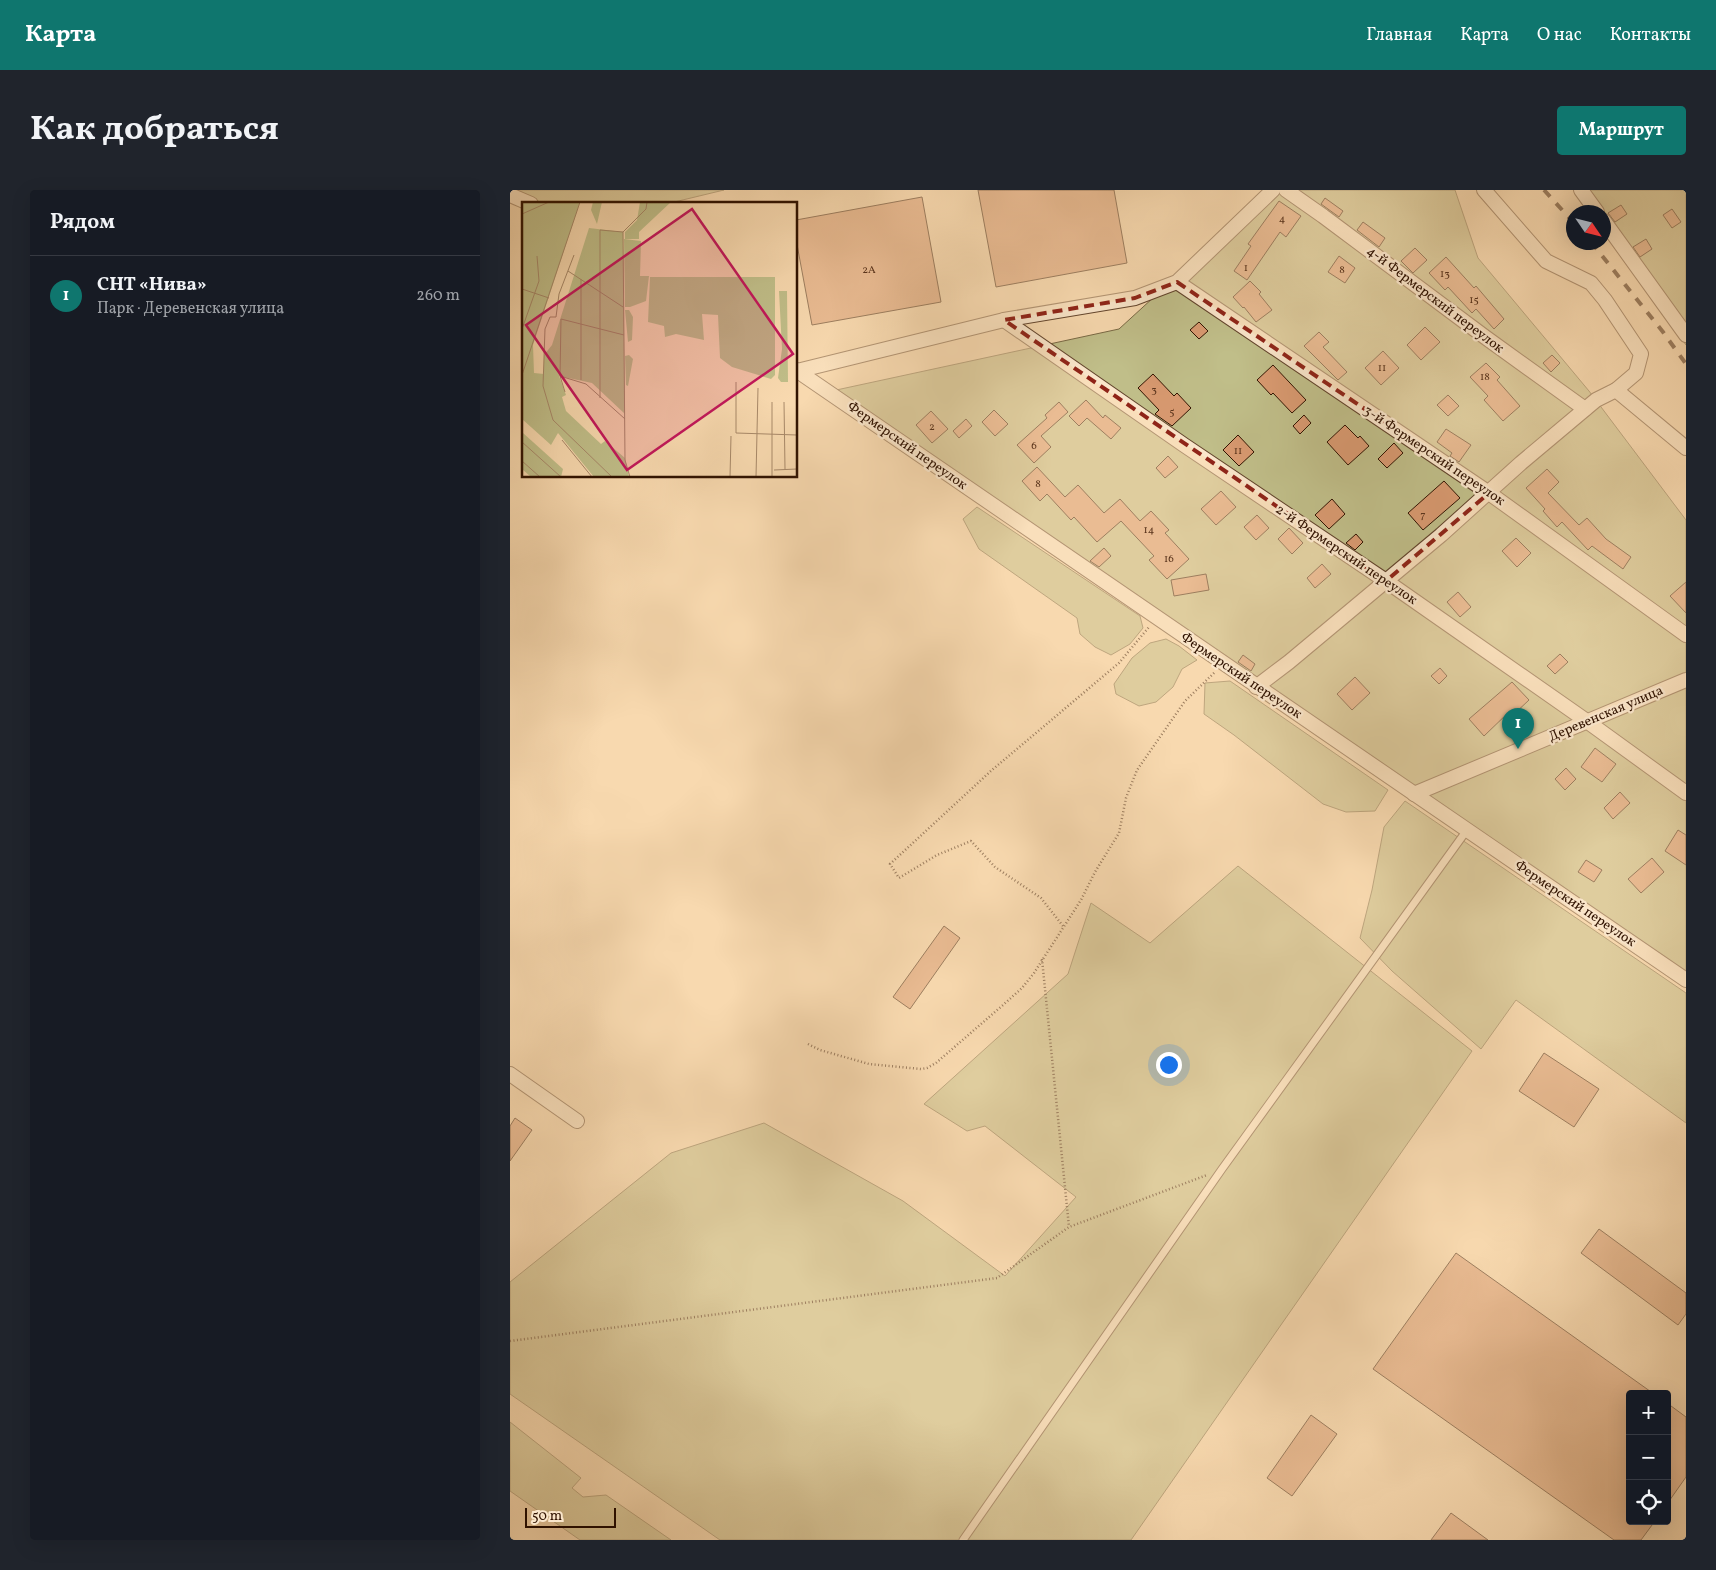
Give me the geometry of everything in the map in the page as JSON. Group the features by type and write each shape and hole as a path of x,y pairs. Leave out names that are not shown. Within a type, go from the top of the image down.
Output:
{"street":[{"path":"798,371 1004,320 1135,298 1177,282 1273,190"},
{"name":"4-й Фермерский переулок","path":"1286,190 1585,409"},
{"path":"1256,687 1289,662 1441,535 1521,463 1585,409 1596,400 1616,390 1636,373 1641,354 1605,300 1590,283 1546,261 1484,190"},
{"path":"1581,190 1592,205"},
{"path":"510,195 526,202"},
{"path":"1611,231 1686,335"},
{"name":"3-й Фермерский переулок","path":"1177,282 1489,493 1686,635"},
{"name":"2-й Фермерский переулок","path":"1004,320 1184,446 1386,581 1686,793"},
{"name":"Фермерский переулок","path":"798,372 1686,980"},
{"path":"1616,390 1686,448"},
{"name":"Деревенская улица","path":"1414,794 1686,680"},
{"path":"510,1074 577,1121"}],"lane":[{"path":"963,1540 1222,1169 1467,830"}],"path":[{"path":"1063,926 1041,898 995,867 971,841 937,855 899,878 890,864 992,770 1119,663 1156,618"},
{"path":"808,1044 858,1062 927,1068 936,1063 1003,1006 1022,988 1081,900 1095,872 1119,833 1126,798 1137,770 1185,701 1223,664"},
{"path":"1042,960 1069,1227"},
{"path":"510,1341 996,1278 1069,1227 1222,1169"}],"highlighted area":[{"path":"1177,282 1489,493 1386,581 1004,320 1135,298"}],"shaded area":[{"path":"516,190 724,190 674,202 539,202"},
{"path":"1271,190 1455,190 1478,258 1589,391 1686,520 1686,979 827,392 1119,329"},
{"path":"1574,190 1686,190 1686,345 1611,241 1611,205 1585,205"},
{"path":"977,507 1140,616 1143,628 1130,644 1111,655 1095,647 1080,634 1077,618 979,549 963,519"},
{"path":"1166,639 1197,660 1182,669 1173,687 1156,702 1139,706 1116,694 1114,684 1132,658 1150,643"},
{"path":"1230,681 1388,790 1375,811 1346,812 1323,804 1204,714 1205,683"},
{"path":"1405,801 1686,993 1686,1123 1516,1000 1481,1049 1392,971 1360,938 1372,890 1384,827"},
{"path":"1238,866 1472,1051 1131,1540 720,1540 510,1394 510,1282 671,1153 764,1123 903,1201 1005,1276 1076,1197 985,1126 967,1131 924,1104 1068,974 1091,903 1150,943"},
{"path":"510,1422 581,1478 572,1488 583,1497 606,1495 671,1540 580,1540 510,1491"}],"building":[{"path":"978,190 1114,190 1127,263 996,287"},
{"path":"922,197 941,302 812,325 798,250 798,220"},
{"path":"1325,198 1343,211 1339,217 1321,204"},
{"path":"1279,201 1301,216 1286,237 1280,232 1247,280 1234,271 1251,246 1248,244"},
{"path":"1621,205 1627,214 1615,222 1611,217 1611,211"},
{"path":"1672,209 1681,222 1672,228 1663,215"},
{"path":"1363,222 1385,238 1379,247 1357,230"},
{"path":"1646,239 1652,249 1640,257 1633,247"},
{"path":"1415,248 1427,260 1413,273 1401,261"},
{"path":"1339,256 1355,268 1345,283 1328,272"},
{"path":"1446,257 1474,288 1476,286 1504,319 1494,329 1476,309 1472,313 1448,287 1445,290 1429,273"},
{"path":"1250,281 1261,292 1259,294 1272,310 1256,322 1233,297"},
{"path":"1199,322 1208,331 1199,339 1190,330"},
{"path":"1425,327 1440,342 1421,360 1407,345"},
{"path":"1319,332 1329,342 1323,347 1347,372 1338,380 1304,346"},
{"path":"1383,351 1399,368 1381,385 1365,368"},
{"path":"1552,355 1560,363 1551,372 1543,363"},
{"path":"1486,363 1500,377 1497,380 1520,406 1503,421 1484,400 1488,396 1470,377"},
{"path":"1273,365 1306,400 1292,413 1273,393 1271,395 1257,380"},
{"path":"1153,374 1174,396 1177,393 1191,408 1172,426 1155,414 1159,410 1138,388"},
{"path":"1448,395 1459,406 1448,416 1437,405"},
{"path":"1086,400 1103,418 1105,415 1121,428 1111,439 1087,418 1079,426 1069,416"},
{"path":"1059,402 1068,412 1041,436 1051,447 1034,463 1017,445 1047,418 1045,415"},
{"path":"994,410 1008,424 995,436 982,422"},
{"path":"931,411 948,429 932,443 916,425"},
{"path":"1304,415 1311,423 1300,434 1293,426"},
{"path":"966,419 972,426 959,438 953,431"},
{"path":"1345,425 1358,438 1360,436 1369,446 1348,465 1327,442"},
{"path":"1446,429 1471,445 1459,462 1450,456 1452,453 1437,442"},
{"path":"1238,435 1254,452 1239,466 1223,450"},
{"path":"1394,443 1403,453 1387,468 1378,459"},
{"path":"1168,456 1178,467 1165,478 1156,468"},
{"path":"1037,467 1065,497 1078,485 1104,513 1120,499 1140,521 1151,511 1169,530 1165,533 1189,559 1167,579 1149,560 1154,556 1121,521 1097,542 1074,517 1071,520 1047,494 1040,501 1022,481"},
{"path":"1547,469 1559,482 1548,493 1579,525 1587,518 1606,539 1631,557 1623,569 1592,546 1588,550 1562,522 1557,527 1543,511 1545,509 1526,488"},
{"path":"1444,481 1460,498 1423,530 1408,513"},
{"path":"1221,491 1236,507 1216,525 1201,509"},
{"path":"1332,499 1345,514 1329,529 1315,515"},
{"path":"1257,515 1269,528 1256,540 1244,527"},
{"path":"1289,528 1303,543 1292,554 1278,539"},
{"path":"1356,534 1363,542 1355,550 1346,543"},
{"path":"1516,538 1531,553 1517,567 1502,551"},
{"path":"1104,548 1111,556 1099,567 1090,561"},
{"path":"1322,564 1331,574 1315,588 1307,578"},
{"path":"1206,574 1209,590 1174,596 1171,580"},
{"path":"1686,582 1686,613 1670,596"},
{"path":"1458,592 1471,607 1460,617 1447,602"},
{"path":"1560,654 1568,662 1555,674 1547,666"},
{"path":"1243,655 1255,664 1251,671 1238,662"},
{"path":"1440,668 1447,676 1439,684 1431,676"},
{"path":"1355,677 1370,693 1352,710 1337,694"},
{"path":"1512,682 1529,700 1513,715 1510,711 1484,736 1469,719"},
{"path":"1595,748 1616,764 1602,782 1581,767"},
{"path":"1566,768 1576,779 1565,790 1555,779"},
{"path":"1620,792 1630,803 1613,819 1604,808"},
{"path":"1678,830 1686,835 1686,865 1665,851"},
{"path":"1652,858 1664,872 1641,893 1628,879"},
{"path":"1586,860 1602,870 1594,882 1578,872"},
{"path":"944,926 960,938 910,1009 893,997"},
{"path":"1544,1053 1599,1089 1574,1127 1519,1091"},
{"path":"515,1118 532,1130 510,1161 510,1126"},
{"path":"1599,1229 1686,1293 1686,1314 1678,1325 1581,1253"},
{"path":"1456,1253 1648,1390 1626,1390 1626,1525 1652,1525 1641,1540 1614,1540 1373,1369"},
{"path":"1671,1406 1686,1417 1686,1477 1671,1498"},
{"path":"1311,1415 1337,1434 1292,1496 1267,1478"},
{"path":"1451,1513 1488,1540 1431,1540"}],"railway":[{"path":"1544,190 1566,214"},
{"path":"1597,250 1686,364"}],"place":[{"name":"СНТ «Нива»","path":"1518,749"}]}
